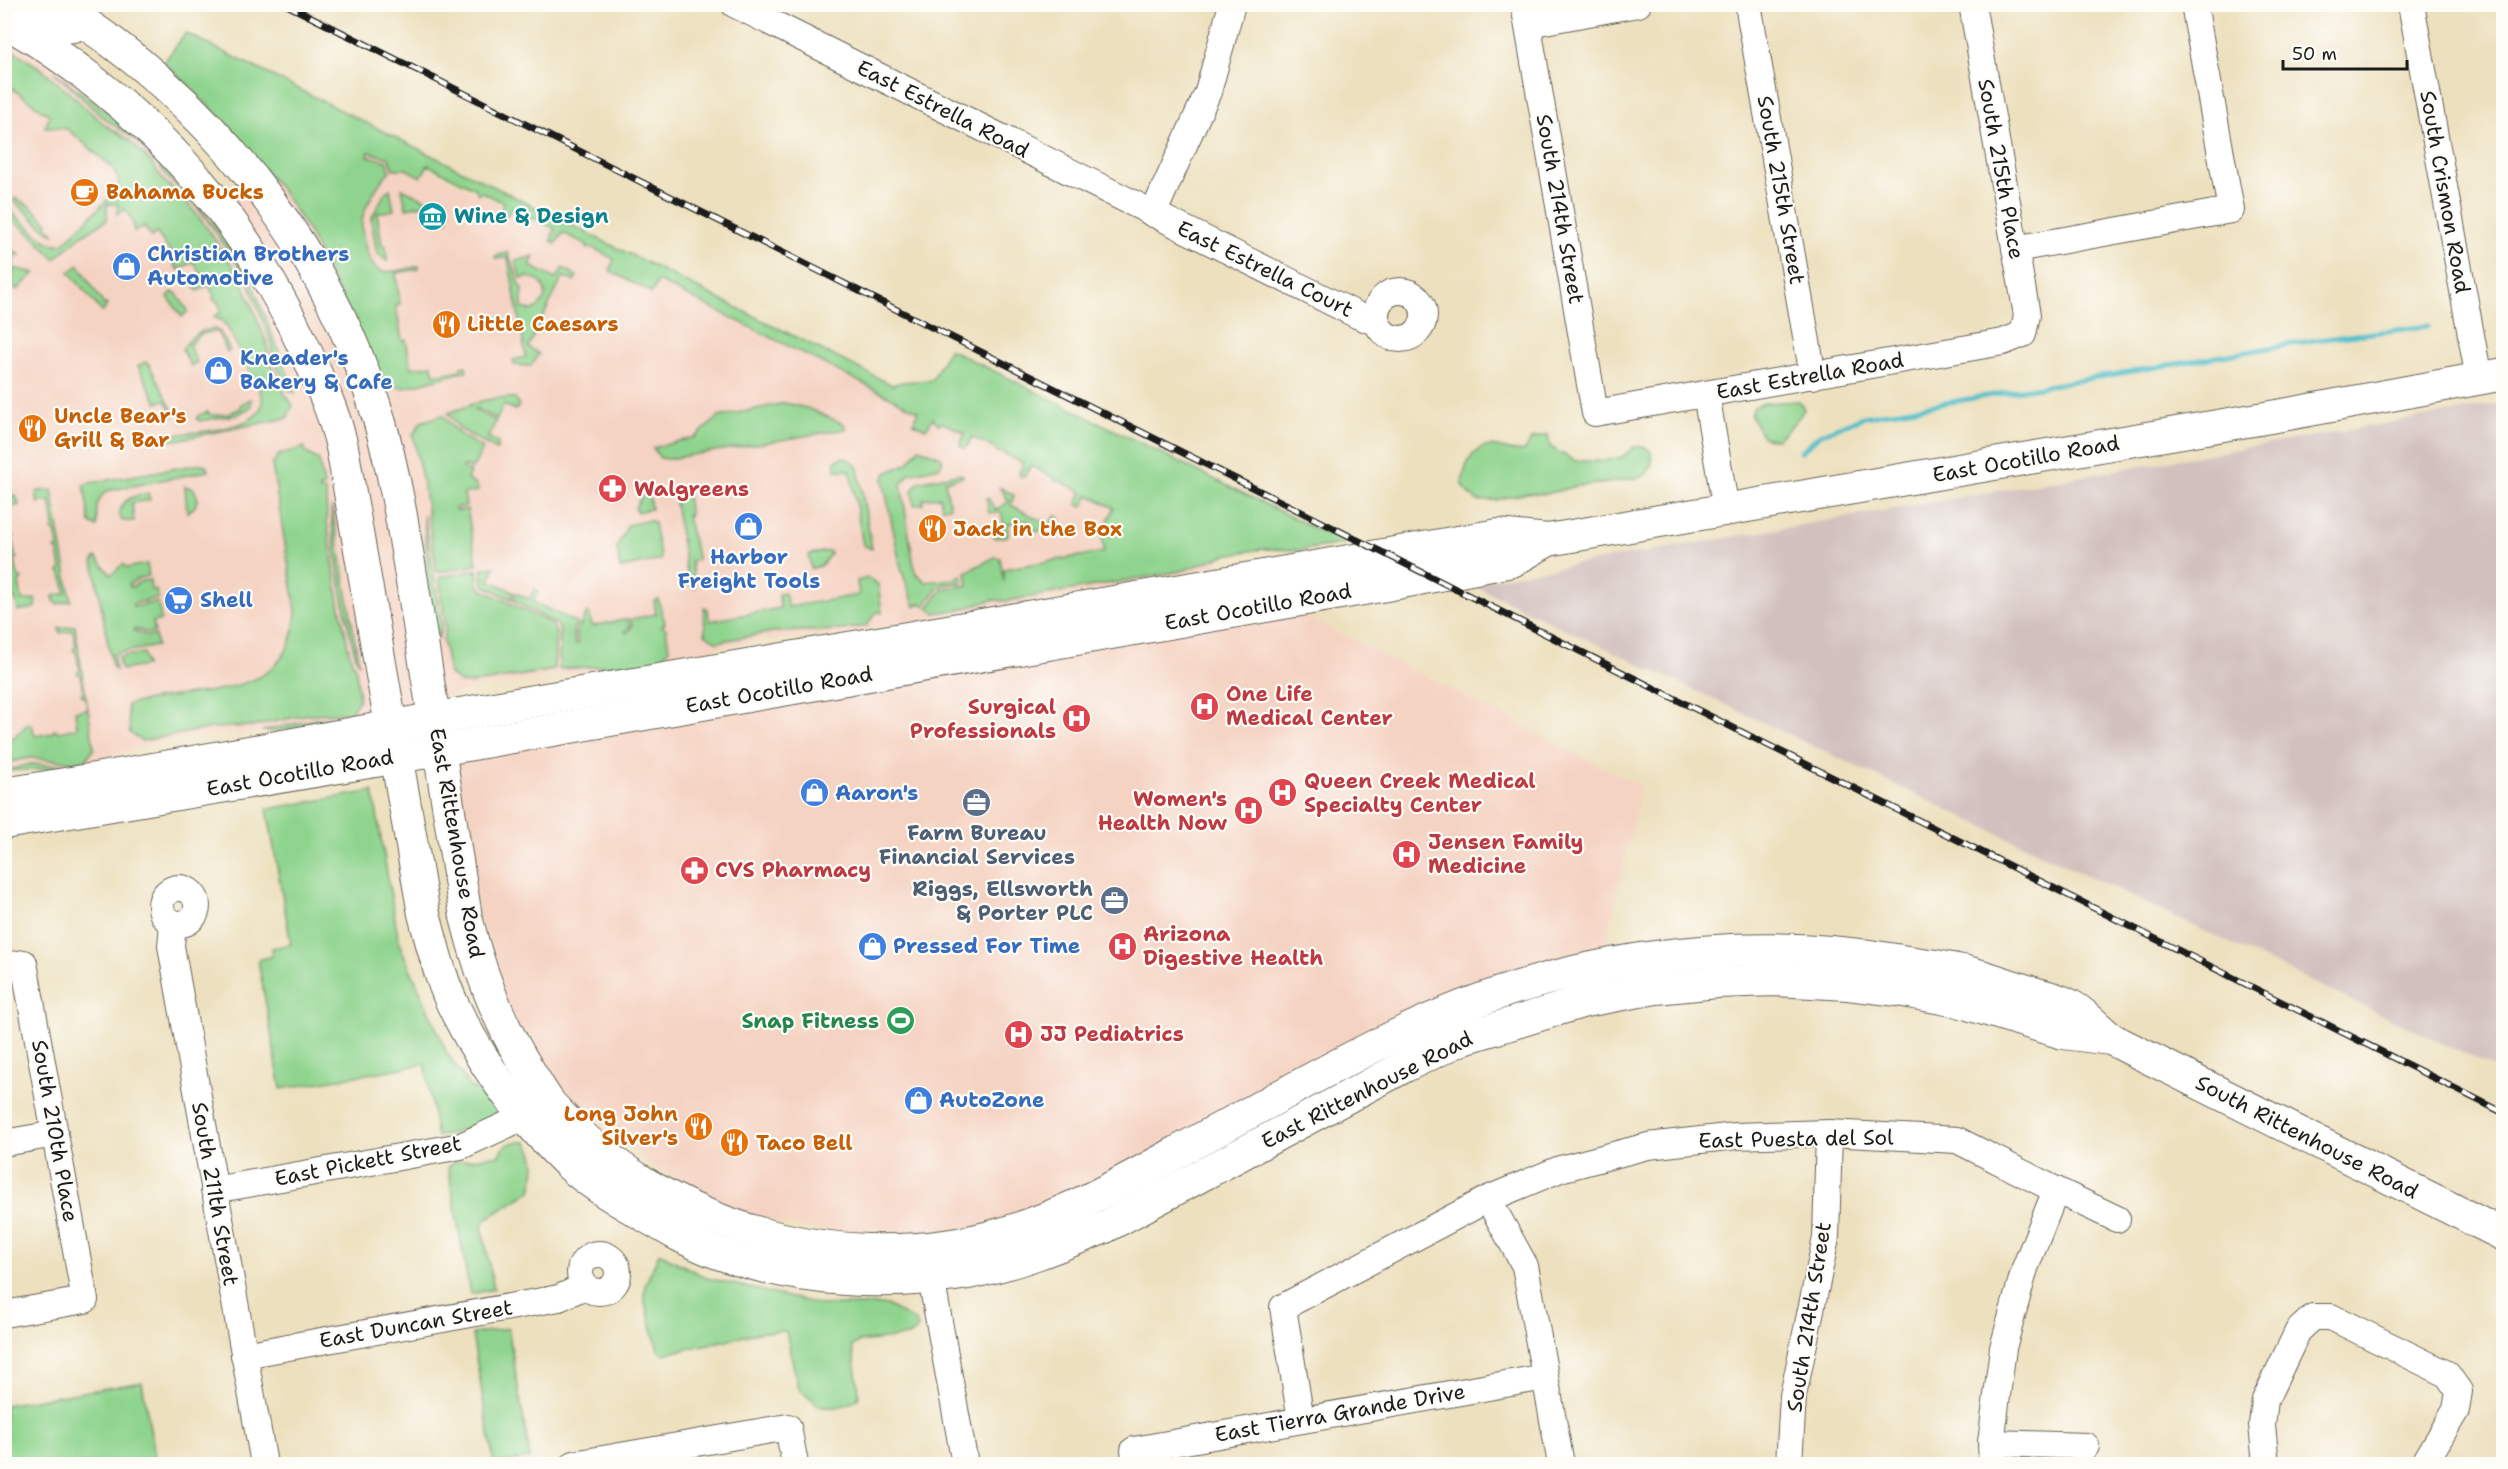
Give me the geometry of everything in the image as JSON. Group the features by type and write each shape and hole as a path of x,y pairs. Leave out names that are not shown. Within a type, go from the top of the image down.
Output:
{"main road":[{"path":"19,4 61,28 86,25"},
{"name":"East Rittenhouse Road","path":"55,4 161,81 215,135 256,182 320,280 350,342 378,415 396,486 466,918 477,962 493,1005 515,1049 538,1111"},
{"name":"East Rittenhouse Road","path":"4,22 75,67 118,100 168,147 209,192 264,271 323,388 338,430 424,914 437,963 456,1011 487,1066 538,1111 598,1149 623,1168 696,1211 739,1227 794,1243 861,1250 928,1264 971,1243 1047,1219 1395,1035 1531,983 1602,966 1692,952 1781,948 1871,955 1968,972 2070,1004 2111,1040"},
{"path":"264,271 295,287 350,405 364,415 378,415"},
{"name":"East Ocotillo Road","path":"4,823 395,742 435,719 1498,535 1548,540 2277,416 2491,377"},
{"name":"East Ocotillo Road","path":"4,794 395,742 438,750 1470,570 1512,561 1548,540"},
{"path":"736,697 737,685 750,665"},
{"name":"South Rittenhouse Road","path":"2111,1040 2504,1235"}],"street":[{"name":"East Estrella Road","path":"734,4 1153,214"},
{"path":"1526,14 1638,4"},
{"name":"South 215th Street","path":"1748,4 1813,376"},
{"name":"South 215th Place","path":"1972,4 2027,315 2023,334"},
{"path":"2015,249 2231,210 2194,4"},
{"name":"South Crismon Road","path":"2411,4 2491,377"},
{"path":"1153,214 1208,92 1225,7"},
{"name":"South 214th Street","path":"1526,14 1595,413"},
{"name":"East Estrella Court","path":"1153,214 1377,323"},
{"name":"East Estrella Road","path":"1595,413 2002,342 2023,334"},
{"path":"1706,394 1726,510"},
{"name":"South 211th Street","path":"173,924 171,946 264,1464"},
{"name":"South 210th Place","path":"4,1314 85,1300 55,1134 14,965"},
{"name":"East Pickett Street","path":"214,1190 461,1146 538,1111"},
{"name":"South 214th Street","path":"1790,1464 1793,1396 1826,1238 1829,1133"},
{"name":"East Puesta del Sol","path":"1301,1420 1283,1307 1488,1198 1560,1169 1648,1146 1736,1136 1829,1133 1958,1140 2117,1218"},
{"path":"4,1143 55,1134"},
{"path":"2056,1190 2025,1268 2003,1348 1991,1454 2086,1446"},
{"path":"1488,1198 1525,1266 1561,1464"},
{"path":"928,1264 965,1464"},
{"name":"East Duncan Street","path":"244,1355 558,1298 585,1286"},
{"path":"2266,1464 2262,1425 2265,1400 2298,1331 2313,1317 2331,1317 2447,1374 2459,1391 2456,1410 2424,1464"},
{"name":"East Tierra Grande Drive","path":"1135,1457 1301,1420 1545,1377"},
{"path":"574,1464 788,1426 795,1464"}],"shaded area":[{"path":"5,22 209,192 256,182 318,116 658,281 1217,558 1219,569 842,636 769,639 718,648 658,667 568,674 471,690 345,721 280,733 208,735 143,746 86,766 5,772"},
{"path":"2503,403 2503,1072 1468,583"},
{"path":"1292,609 1641,786 1603,953 1067,1196 994,1222 933,878 993,1224 970,1229 864,1239 747,1216 659,1170 563,1095 525,1044 487,960 451,758 899,680 902,695 901,680"}],"green space":[{"path":"186,33 892,385 932,380 949,349 1326,534 1337,535 1346,540 1343,544 1300,550 1262,549 1225,555 1182,571 1007,601 992,600 963,609 935,613 928,608 942,589 968,585 966,572 995,557 1000,558 1004,582 1004,569 1104,552 1102,535 1103,533 1113,536 1103,531 1114,508 1089,495 1083,506 1080,506 1077,503 1082,492 1060,481 1055,481 1053,477 1031,466 1022,477 1019,474 1023,463 997,452 994,448 972,437 967,447 964,448 960,445 965,433 943,423 938,424 933,418 926,429 913,423 918,411 658,281 651,294 610,271 614,259 591,247 587,249 586,244 563,233 555,244 551,240 555,229 534,218 529,219 528,215 512,207 506,217 501,217 499,213 504,203 482,192 478,194 476,189 428,165 421,177 406,169 393,169 389,158 369,152 368,156 387,161 390,171 373,194 363,215 363,233 369,257 376,268 385,272 419,266 419,269 396,273 400,304 396,306 402,341 406,340 411,368 432,365 434,375 461,370 461,367 466,366 467,371 403,388 390,385 386,388 306,227 282,191 227,124 164,62"},
{"path":"4,50 17,53 42,69 104,124 128,139 151,162 164,181 180,194 205,225 241,278 266,341 269,360 285,394 293,405 287,418 171,441 170,435 212,430 244,422 255,416 261,406 261,394 227,326 221,320 213,317 222,311 217,301 213,300 214,295 208,285 198,291 195,288 195,284 204,278 193,262 178,270 174,264 177,262 157,233 151,237 144,226 134,232 133,222 125,209 117,214 118,204 107,204 107,220 81,236 55,259 30,234 5,214 8,211 15,215 48,242 63,244 116,191 119,181 113,168 67,129 45,127 50,116 5,83"},
{"path":"54,72 121,122 176,177 221,234 251,280 295,393 288,390 272,355 270,339 247,279 208,221 184,191 171,181 155,160 134,139 100,115"},
{"path":"402,188 447,210 448,220 444,220 441,208 432,210 431,203 406,208"},
{"path":"390,189 394,210 377,213 382,246 386,246 387,261 377,253 371,219 385,193"},
{"path":"16,198 31,207 48,223 46,225 55,234 47,231 16,203 13,200"},
{"path":"12,249 20,255 15,255 13,268 35,273 17,290 10,283 14,271 5,266 5,257"},
{"path":"508,253 522,290 522,309 529,309 529,311 537,307 545,296 545,290 537,280 530,277 521,278 515,261 534,256 530,266 556,279 563,268 577,276 574,281 563,277 528,347 539,354 531,366 515,365 513,360 526,357 508,258 496,259 495,256"},
{"path":"79,265 104,305 107,304 104,311 102,312 69,272"},
{"path":"172,292 176,293 188,311 182,317 168,297"},
{"path":"214,329 220,332 230,350 227,352 217,331 201,334 189,345 197,362 191,366 182,349 195,335"},
{"path":"145,362 149,364 173,411 173,416 163,417 171,411 165,400 157,403 138,366"},
{"path":"515,398 519,405 516,410 504,405 497,419 476,408 474,410 496,421 488,437 498,443 497,450 461,430 448,413 481,401"},
{"path":"251,399 251,407 237,415 199,421 197,419 199,415 208,412 210,415 228,414 241,408 240,405"},
{"path":"1799,401 1804,409 1792,425 1777,439 1764,438 1751,416 1754,407 1764,403"},
{"path":"784,403 807,408 844,424 846,429 668,459 660,458 653,448 695,437 719,417"},
{"path":"443,415 460,435 483,448 472,469 464,465 463,468 470,472 467,480 477,485 478,491 464,494 466,506 455,508 456,511 467,509 477,565 437,572 413,435 421,422"},
{"path":"1548,435 1550,447 1575,461 1603,461 1622,457 1634,447 1644,446 1651,452 1652,464 1647,473 1641,477 1577,486 1546,494 1527,493 1496,500 1478,501 1468,493 1462,483 1463,476 1468,462 1477,451 1489,446 1525,451 1531,439"},
{"path":"305,447 305,452 319,460 324,486 319,488 320,491 326,492 327,522 339,602 350,656 356,670 359,700 350,713 310,714 255,726 211,728 142,741 130,733 127,705 235,686 258,677 277,663 291,641 296,611 272,464 279,455"},
{"path":"919,448 941,457 943,461 939,467 909,474 901,484 915,572 926,582 954,579 962,575 963,582 939,586 925,606 920,603 915,607 901,569 883,479 886,473 908,463"},
{"path":"843,457 853,462 858,468 872,549 863,545 850,470 835,470 835,461"},
{"path":"206,465 208,471 107,491 98,503 97,527 90,523 84,484"},
{"path":"958,474 963,477 945,481 950,507 942,508 940,497 923,499 923,504 914,505 912,491 918,482"},
{"path":"185,486 194,489 198,499 194,508 187,512"},
{"path":"999,487 1014,495 1011,505 1049,525 1056,515 1060,519 1059,526 1033,532 1029,520 1008,524 1008,536 995,538 992,530 1004,526 1001,512 989,513 986,498 996,510 1009,501"},
{"path":"52,490 71,601 58,604 54,601 53,596 66,593 62,575 59,572 61,569 58,551 55,549 58,546 55,532 52,530 54,526 50,501 38,503 36,495 38,491"},
{"path":"686,491 690,515 687,516 698,560 691,561 695,589 689,585 674,497 678,492"},
{"path":"644,492 649,493 651,509 637,512 635,508"},
{"path":"148,493 150,500 132,503 134,521 122,521 119,513 123,504 134,497"},
{"path":"14,495 19,505 6,509 11,534 14,537 12,539 17,558 15,561 18,576 22,579 19,582 22,601 35,599 36,605 34,608 18,611 15,598 4,600 5,496"},
{"path":"332,507 359,663 355,655 341,587 333,536"},
{"path":"424,514 442,627 438,640 428,584"},
{"path":"650,520 654,523 661,560 620,568 617,547 628,525"},
{"path":"829,551 831,553 822,565 811,569 810,554"},
{"path":"96,557 111,575 123,564 127,568 147,564 149,576 137,579 129,585 131,588 139,582 150,580 151,590 156,590 158,598 133,604 134,607 158,602 161,620 153,622 155,632 149,633 135,629 134,631 148,636 155,635 157,646 113,654 116,670 112,666 93,561"},
{"path":"495,567 489,580 514,592 511,599 483,585 482,569"},
{"path":"477,570 478,585 481,589 552,624 556,633 554,670 469,684 461,683 449,674 443,640 446,628 439,577"},
{"path":"868,578 878,584 882,613 877,612 866,626 842,630 773,632 717,642 705,634 704,607 707,608 710,621 780,608 779,594 785,593 788,607 859,595 857,581"},
{"path":"535,589 538,592 533,602 577,623 573,631 575,644 578,644 576,632 587,613 590,615 592,626 628,619 630,626 625,632 627,633 632,627 631,619 656,614 654,601 658,599 665,623 662,626 666,629 669,649 660,661 644,664 559,669 560,632 558,625 513,600 516,593 529,599"},
{"path":"75,626 94,748 86,760 73,762 30,758 5,763 5,740 14,737 29,723 32,725 35,736 52,733 55,729 59,732 77,728 75,711 87,709 85,697 81,695 83,691 81,676 77,673 80,670 76,652 73,650 76,646 73,631 60,633 59,628"},
{"path":"143,653 146,666 121,670 118,657"},
{"path":"316,719 342,719 278,731 262,731"},
{"path":"30,764 58,765 70,768 5,771"},
{"path":"373,791 399,943 448,1055 471,1088 490,1094 498,1103 497,1113 487,1122 470,1129 437,1137 425,1064 281,1089 258,960 272,956 272,948 291,944 267,809"},
{"path":"514,1142 526,1142 533,1154 535,1171 531,1191 486,1219 482,1227 494,1289 470,1294 448,1167 454,1162 499,1155 505,1146"},
{"path":"659,1253 707,1278 822,1305 887,1305 915,1321 918,1328 908,1336 859,1342 852,1346 858,1399 838,1407 818,1406 798,1388 786,1331 762,1332 664,1354 658,1350 644,1299 645,1286"},
{"path":"508,1328 530,1458 494,1464 472,1334"},
{"path":"142,1382 156,1464 5,1464 5,1405"}],"waterway":[{"path":"1801,452 1819,435 1863,417 2316,340 2428,326"}],"railway":[{"path":"285,4 2504,1113"}],"place":[{"name":"Bahama Bucks","path":"85,192"},
{"name":"Wine & Design","path":"433,216"},
{"name":"Christian Brothers Automotive","path":"126,266"},
{"name":"Little Caesars","path":"446,324"},
{"name":"Kneader's Bakery & Cafe","path":"219,370"},
{"name":"Uncle Bear's Grill & Bar","path":"33,428"},
{"name":"Walgreens","path":"613,489"},
{"name":"Harbor Freight Tools","path":"749,526"},
{"name":"Jack in the Box","path":"932,529"},
{"name":"Shell","path":"179,600"},
{"name":"One Life Medical Center","path":"1205,706"},
{"name":"Surgical Professionals","path":"1077,719"},
{"name":"Aaron's","path":"814,793"},
{"name":"Queen Creek Medical Specialty Center","path":"1283,793"},
{"name":"Farm Bureau Financial Services","path":"977,802"},
{"name":"Women's Health Now","path":"1248,811"},
{"name":"Jensen Family Medicine","path":"1407,854"},
{"name":"CVS Pharmacy","path":"694,870"},
{"name":"Riggs, Ellsworth & Porter PLC","path":"1114,901"},
{"name":"Pressed For Time","path":"872,946"},
{"name":"Arizona Digestive Health","path":"1122,946"},
{"name":"Snap Fitness","path":"900,1021"},
{"name":"JJ Pediatrics","path":"1019,1034"},
{"name":"AutoZone","path":"918,1100"},
{"name":"Long John Silver's","path":"699,1126"},
{"name":"Taco Bell","path":"735,1143"}]}
